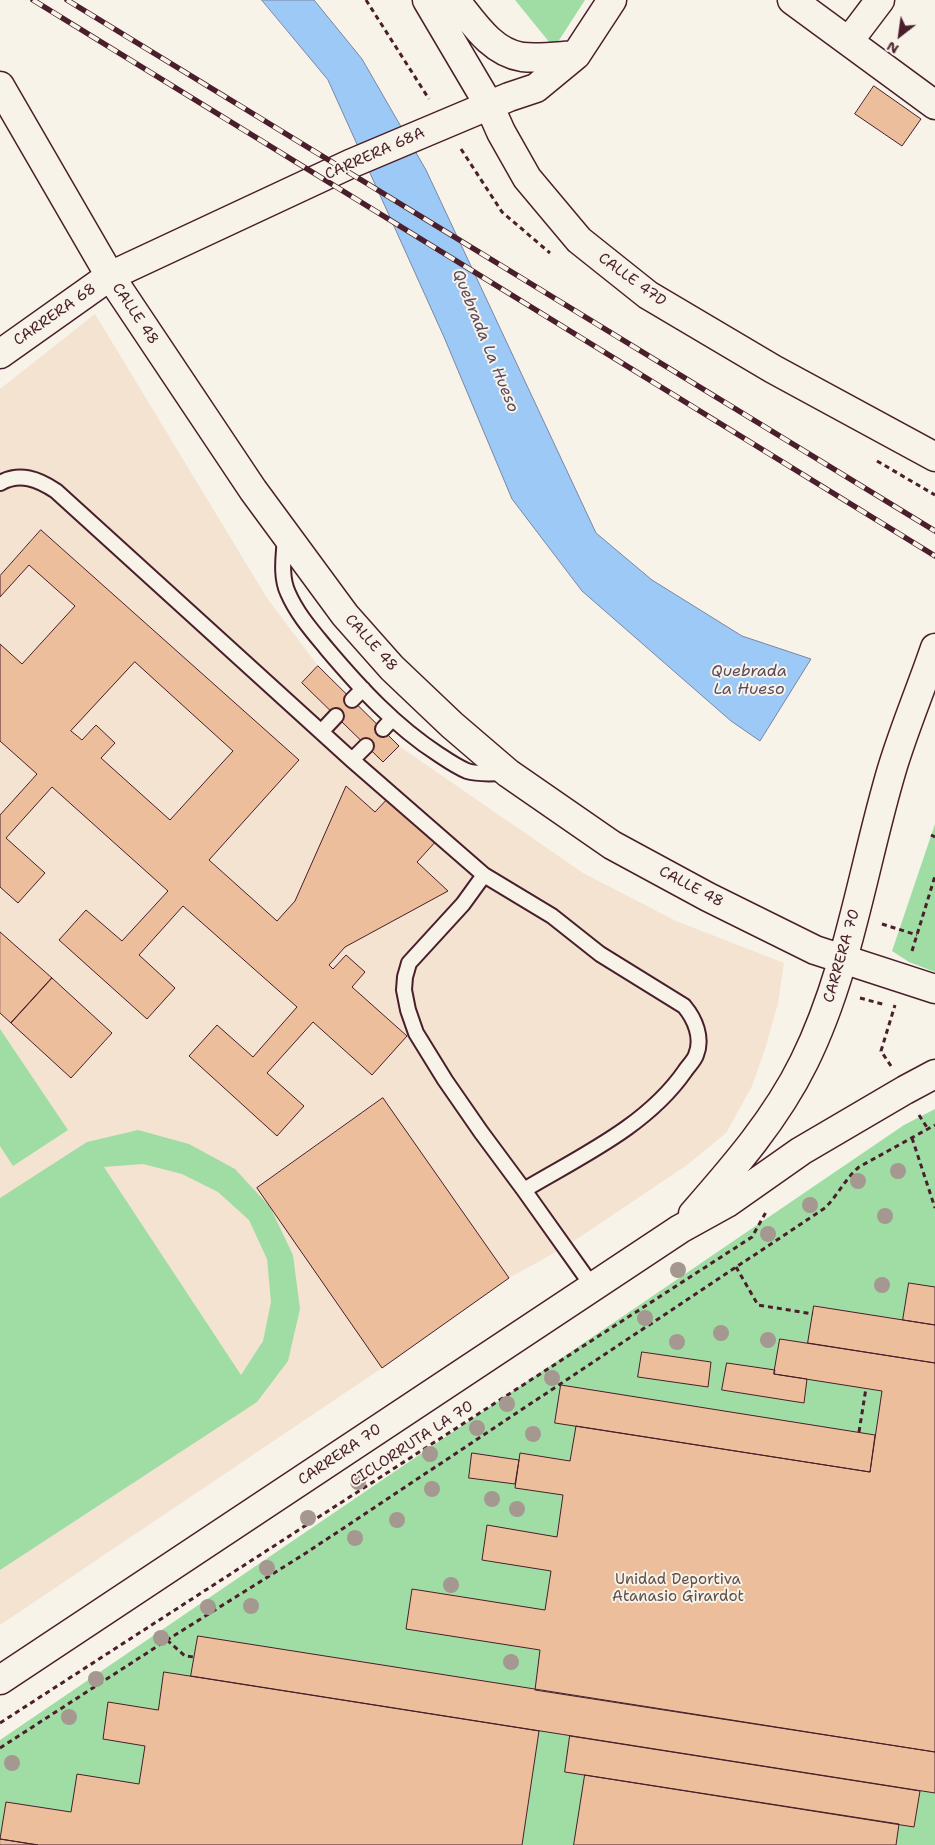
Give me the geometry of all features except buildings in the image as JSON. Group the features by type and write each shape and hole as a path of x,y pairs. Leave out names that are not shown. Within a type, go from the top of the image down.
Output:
{"street":[{"name":"CALLE 47D","path":"427,0 489,105 501,132 528,178 579,240 648,295 773,369 935,457"},
{"path":"455,0 491,42 515,55 540,58 576,55"},
{"name":"CARRERA 68A","path":"110,276 350,164 489,105 536,88 576,55 612,0"},
{"path":"792,0 935,105"},
{"path":"848,41 880,0"},
{"name":"CALLE 48","path":"0,86 110,276 253,490 345,615 392,668 452,725 508,772 612,845 734,911 815,950 935,989"},
{"name":"CARRERA 68","path":"0,354 110,276"},
{"name":"CARRERA 70","path":"680,1228 756,1140 782,1102 804,1063 824,1020 892,768 935,648"},
{"name":"CARRERA 70","path":"0,1680 680,1228 727,1203 801,1151 935,1074"}],"lane":[{"path":"0,484 8,479 26,477 42,481 484,876 552,916 600,954 684,1006 692,1016 699,1033 696,1055 676,1083 654,1105 616,1135 524,1190"},
{"path":"285,533 284,571 287,592 314,633 362,689 387,724 467,770 481,774 508,772"},
{"path":"352,700 362,689"},
{"path":"321,732 336,716"},
{"path":"352,760 366,746"},
{"path":"484,876 463,904 409,963 405,976 404,990 411,1023 445,1080 593,1287"}],"path":[{"path":"928,1129 881,1051 935,876"},
{"path":"833,990 903,1010"},
{"path":"0,1748 306,1553 825,1208 835,1198 848,1176 859,1167 935,1125"},
{"path":"912,1138 935,1208"},
{"name":"CICLORRUTA LA 70","path":"0,1723 752,1237 767,1211"},
{"path":"736,1267 758,1305 813,1314"},
{"path":"859,1432 866,1388"},
{"path":"167,1640 185,1656 194,1657"}],"shaded area":[{"path":"95,314 267,598 318,666 399,746 583,873 676,921 784,963 778,1003 766,1046 752,1086 726,1133 687,1165 565,1247 509,1278 382,1368 0,1625 0,389"}],"green space":[{"path":"515,0 585,0 554,48"},
{"path":"935,824 935,972 909,962 892,951"},
{"path":"0,1029 68,1130 13,1166 0,1146"},
{"name":"Unidad Deportiva Atanasio Girardot","path":"935,1109 935,1845 0,1845 0,1740 904,1125"},
{"path":"138,1130 189,1144 235,1169 270,1207 293,1255 300,1309 288,1361 257,1402 0,1570 0,1198 87,1142","holes":["143,1164 182,1174 218,1192 249,1220 267,1259 271,1302 263,1341 241,1375 104,1167"]}],"water":[{"name":"Quebrada La Hueso","path":"262,0 314,0 362,59 426,170 596,533 652,580 742,636 811,659 760,741 731,721 582,591 512,499 444,337 328,80"}],"railway":[{"path":"33,0 935,556"},
{"path":"67,0 935,531"}]}
